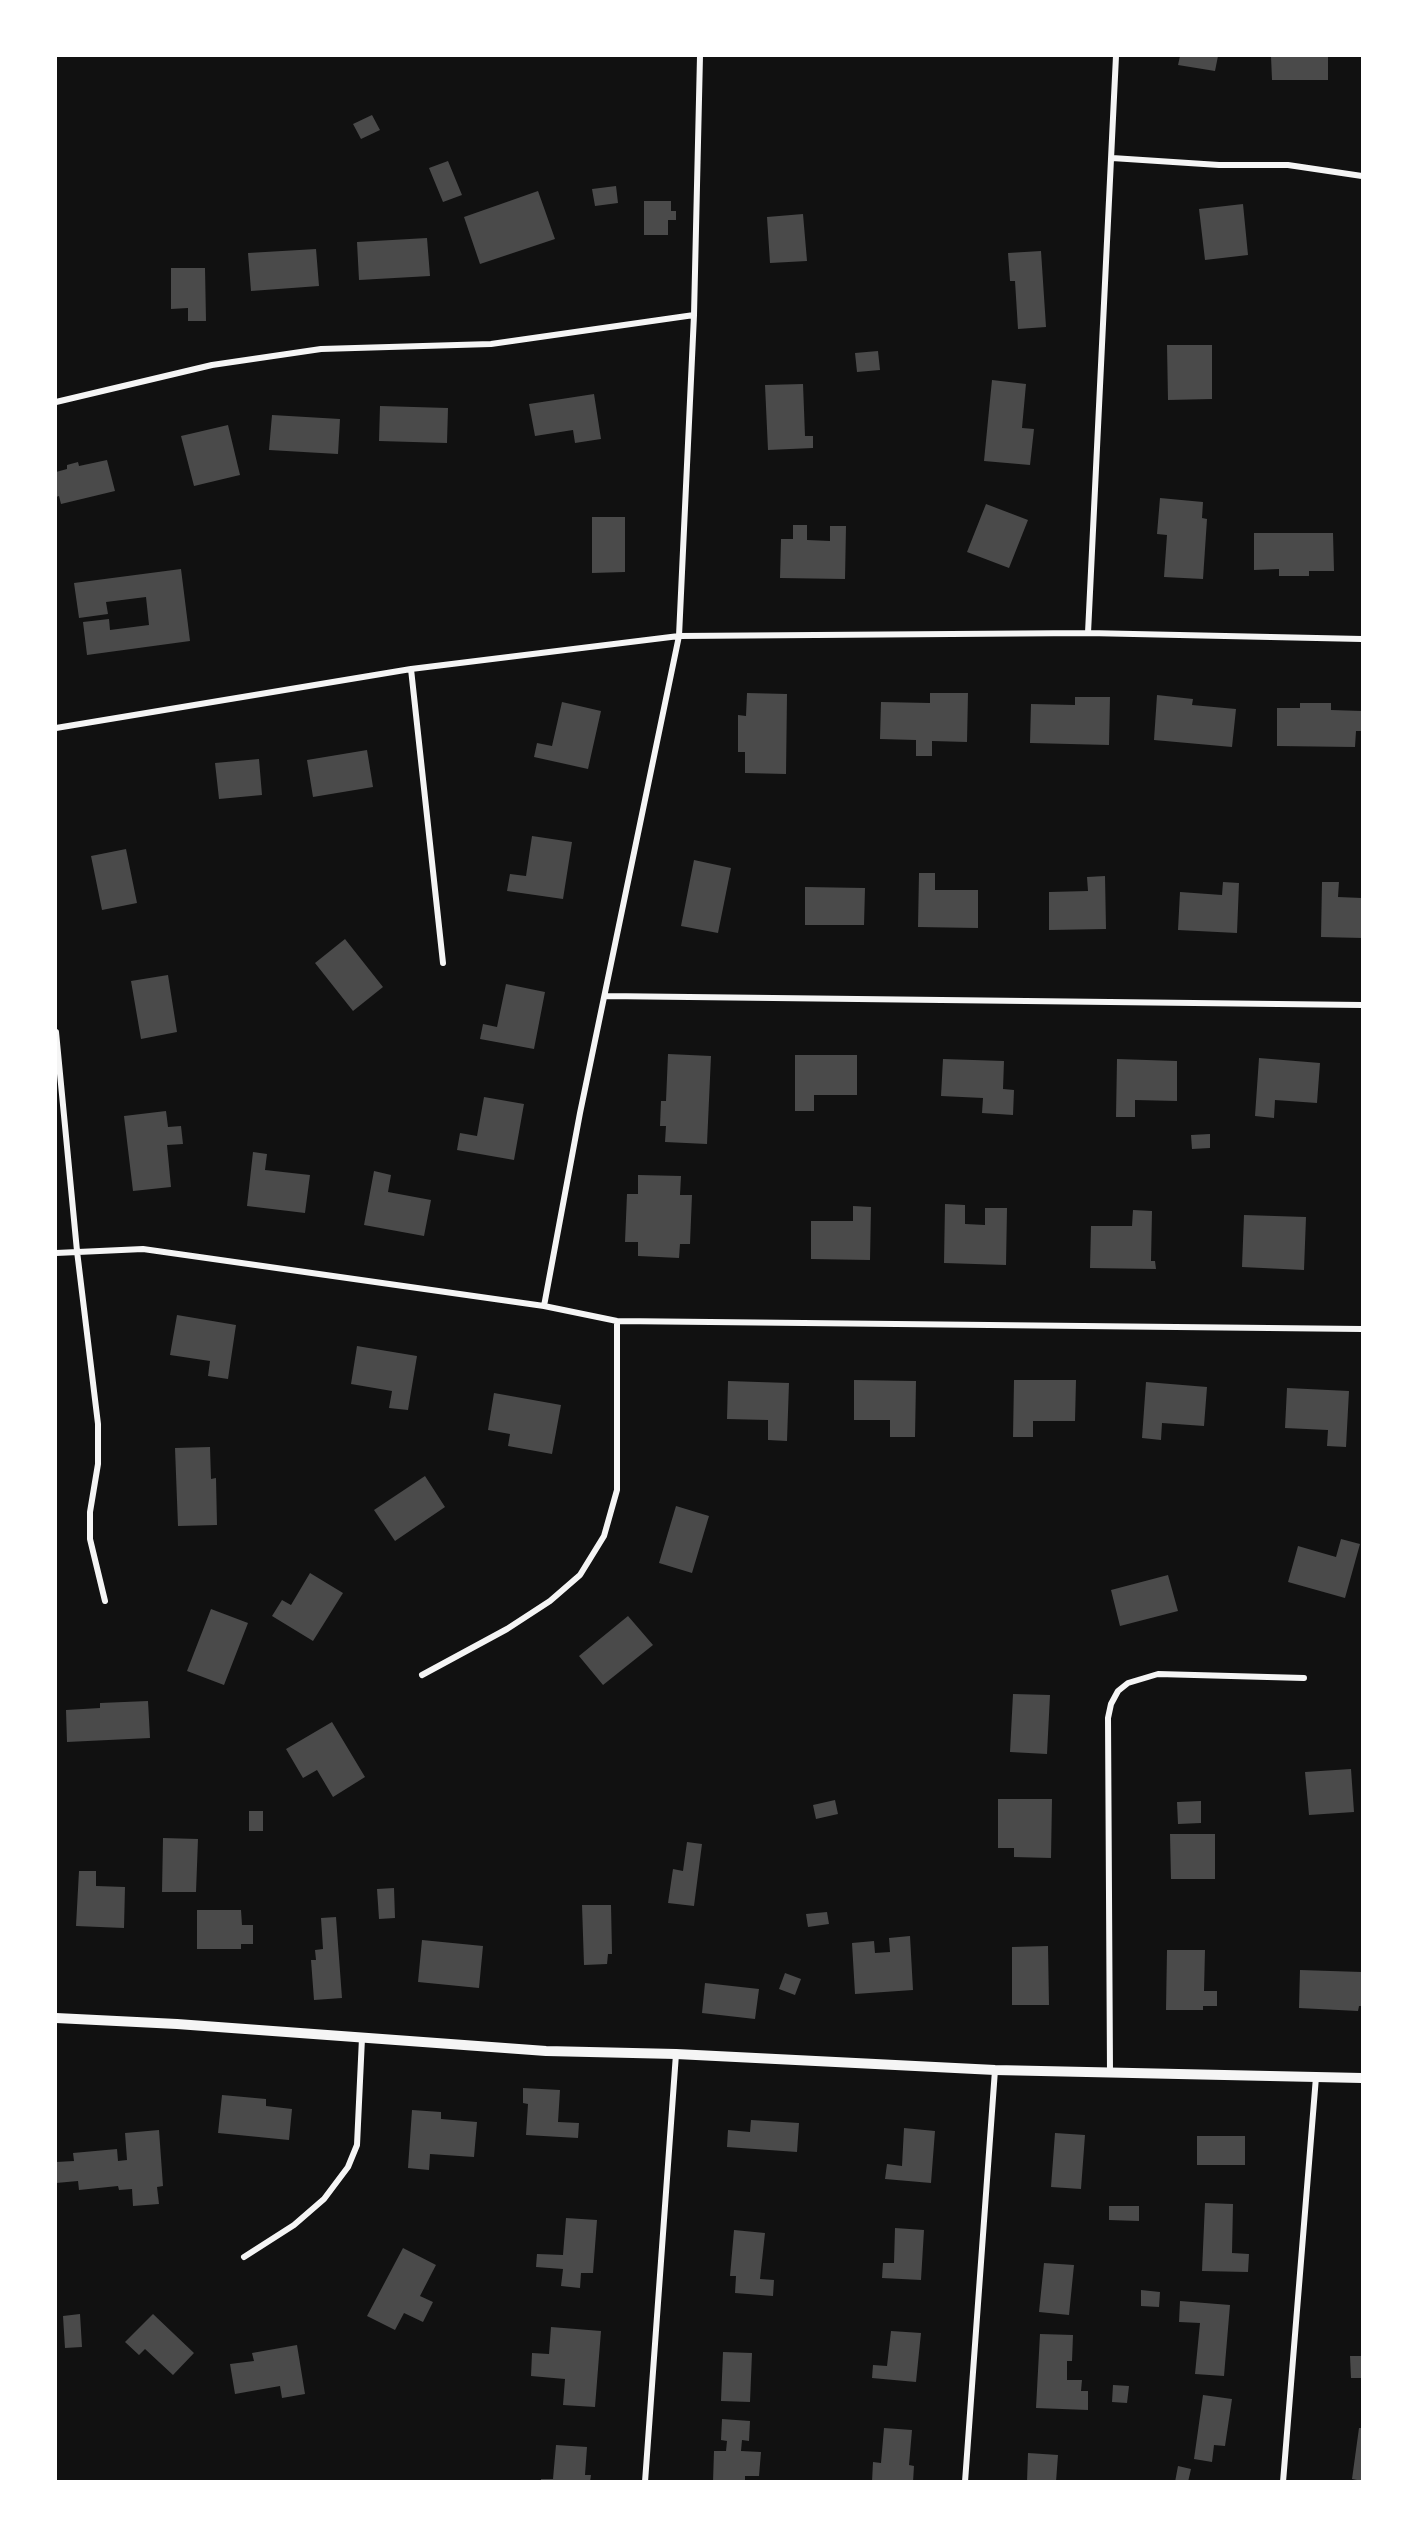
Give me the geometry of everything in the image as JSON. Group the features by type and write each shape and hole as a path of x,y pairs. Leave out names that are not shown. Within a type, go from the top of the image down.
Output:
{"street":[{"path":"544,1306 678,636 694,315 700,56"},
{"path":"1088,633 1116,56"},
{"path":"1112,158 1219,165 1288,165 1362,176"},
{"path":"56,402 212,365 321,349 491,344 694,315"},
{"path":"56,728 411,669 678,636 1088,633 1362,639"},
{"path":"411,669 443,963"},
{"path":"605,996 1362,1005"},
{"path":"56,1032 77,1251 98,1424 98,1464 90,1512 90,1539 105,1601"},
{"path":"56,1253 143,1249 544,1306 617,1321 1362,1329"},
{"path":"422,1675 507,1629 550,1601 580,1575 604,1536 617,1490 617,1321"},
{"path":"1110,2073 1108,1718 1111,1704 1118,1691 1128,1683 1158,1674 1304,1678"},
{"path":"56,2018 177,2024 546,2051 676,2054 995,2070 1362,2078"},
{"path":"244,2257 302,2218 324,2199 348,2167 357,2145 362,2038"},
{"path":"645,2481 676,2054"},
{"path":"965,2481 995,2070"},
{"path":"1283,2481 1316,2077"}],"building":[{"path":"1180,56 1218,56 1215,71 1178,65"},
{"path":"1271,56 1328,56 1328,80 1272,80"},
{"path":"372,115 380,130 361,139 353,124"},
{"path":"448,161 462,195 443,202 429,168"},
{"path":"616,186 618,203 595,206 592,189"},
{"path":"538,191 555,239 480,264 464,217"},
{"path":"644,201 671,201 671,211 676,211 676,220 668,220 668,235 644,235"},
{"path":"1243,204 1248,255 1205,260 1199,209"},
{"path":"803,214 807,261 770,263 767,217"},
{"path":"427,238 430,276 359,280 357,242"},
{"path":"316,249 319,286 251,291 248,253"},
{"path":"1041,251 1046,327 1018,329 1015,281 1010,281 1008,253"},
{"path":"171,268 205,268 206,321 188,321 188,308 171,309"},
{"path":"1167,345 1212,345 1212,399 1168,400"},
{"path":"878,351 880,370 857,372 855,353"},
{"path":"992,380 1026,384 1022,428 1034,429 1030,465 984,461"},
{"path":"803,384 805,436 813,436 813,448 768,450 765,385"},
{"path":"594,394 601,439 575,443 573,430 535,436 529,404"},
{"path":"380,406 448,408 447,443 379,441"},
{"path":"272,415 340,419 338,454 269,450"},
{"path":"228,425 240,475 194,486 181,436"},
{"path":"107,460 115,491 61,504 59,496 56,497 56,472 67,469 67,465 78,462 79,466"},
{"path":"1160,498 1203,502 1202,518 1207,519 1203,579 1164,577 1167,535 1157,534"},
{"path":"986,504 1028,520 1009,568 967,552"},
{"path":"592,517 625,517 625,572 592,573"},
{"path":"793,525 807,525 807,540 830,541 830,526 846,526 845,579 780,578 781,539 793,539"},
{"path":"1254,533 1333,533 1334,571 1309,571 1309,576 1279,576 1279,569 1254,570"},
{"path":"181,569 190,641 87,655 83,622 109,619 110,630 149,625 146,597 106,602 108,614 79,618 74,583"},
{"path":"747,693 787,694 786,774 745,773 745,752 738,752 738,715 746,716"},
{"path":"930,693 968,693 967,742 932,741 932,756 916,756 916,740 880,739 881,702 930,703"},
{"path":"1157,695 1193,699 1192,705 1236,709 1232,747 1154,740"},
{"path":"1075,697 1110,697 1109,745 1030,743 1031,704 1075,705"},
{"path":"562,702 601,711 588,769 534,757 537,743 552,746"},
{"path":"1300,703 1331,703 1331,710 1362,711 1362,731 1356,731 1355,747 1277,746 1277,708 1300,708"},
{"path":"367,750 373,787 313,797 307,760"},
{"path":"259,759 262,795 219,799 215,763"},
{"path":"532,836 572,842 563,899 507,891 510,874 526,876"},
{"path":"126,849 137,903 102,910 91,856"},
{"path":"694,860 731,868 718,933 681,926"},
{"path":"919,873 935,873 935,890 978,890 978,928 918,927"},
{"path":"1105,876 1106,929 1049,930 1049,892 1088,891 1087,877"},
{"path":"1223,882 1239,883 1237,933 1178,930 1180,892 1222,895"},
{"path":"1322,882 1339,882 1338,897 1362,898 1362,938 1321,937"},
{"path":"805,887 865,888 864,925 805,925"},
{"path":"345,939 383,987 353,1011 315,963"},
{"path":"168,975 177,1032 141,1039 131,981"},
{"path":"506,984 545,992 534,1049 480,1039 483,1024 497,1027"},
{"path":"668,1054 711,1056 707,1144 665,1142 666,1126 660,1126 661,1101 666,1101"},
{"path":"795,1055 857,1055 857,1095 814,1095 814,1111 795,1111"},
{"path":"1259,1058 1320,1063 1317,1103 1275,1100 1274,1118 1255,1116"},
{"path":"943,1059 1004,1061 1003,1089 1014,1090 1013,1115 982,1113 983,1098 941,1096"},
{"path":"1117,1059 1177,1061 1177,1101 1135,1100 1135,1117 1116,1117"},
{"path":"484,1097 524,1104 514,1160 457,1150 460,1133 477,1136"},
{"path":"166,1111 168,1127 181,1126 183,1144 167,1145 171,1187 133,1191 124,1116"},
{"path":"1210,1134 1210,1148 1192,1149 1191,1135"},
{"path":"253,1152 267,1154 265,1170 310,1175 305,1213 247,1206"},
{"path":"374,1171 391,1175 388,1192 431,1200 424,1236 364,1225"},
{"path":"638,1175 681,1176 680,1195 692,1195 690,1244 680,1244 679,1258 638,1256 638,1242 625,1242 627,1194 638,1194"},
{"path":"945,1204 965,1205 965,1224 985,1225 985,1208 1007,1208 1006,1265 944,1263"},
{"path":"853,1206 871,1207 870,1260 811,1259 811,1221 853,1221"},
{"path":"1133,1210 1152,1211 1151,1261 1155,1261 1156,1269 1090,1268 1091,1226 1132,1226"},
{"path":"1244,1215 1306,1217 1304,1270 1242,1267"},
{"path":"177,1315 236,1325 228,1379 208,1376 210,1361 170,1355"},
{"path":"357,1346 417,1356 408,1410 389,1408 392,1391 351,1384"},
{"path":"854,1380 916,1381 915,1437 890,1437 890,1420 854,1420"},
{"path":"1014,1380 1076,1380 1075,1421 1033,1421 1033,1437 1013,1437"},
{"path":"728,1381 789,1383 787,1441 768,1440 768,1420 727,1419"},
{"path":"1146,1382 1207,1387 1204,1426 1162,1423 1161,1440 1142,1438"},
{"path":"1287,1388 1349,1391 1346,1447 1327,1446 1328,1430 1285,1428"},
{"path":"494,1393 561,1405 552,1454 508,1446 510,1434 488,1430"},
{"path":"210,1447 211,1479 216,1478 217,1525 178,1526 175,1448"},
{"path":"425,1476 445,1507 395,1541 374,1510"},
{"path":"676,1506 709,1516 692,1573 659,1563"},
{"path":"1341,1539 1360,1544 1345,1598 1288,1582 1298,1546 1336,1557"},
{"path":"310,1573 343,1593 313,1641 272,1616 282,1600 291,1605"},
{"path":"1168,1575 1178,1611 1120,1626 1111,1590"},
{"path":"211,1609 248,1623 224,1685 187,1671"},
{"path":"628,1616 653,1645 603,1685 579,1656"},
{"path":"1013,1694 1050,1695 1047,1754 1010,1752"},
{"path":"148,1701 150,1738 67,1742 66,1710 100,1708 100,1703"},
{"path":"332,1722 365,1777 333,1797 317,1770 303,1778 286,1749"},
{"path":"1351,1769 1354,1812 1309,1815 1305,1772"},
{"path":"998,1799 1052,1799 1051,1858 1014,1857 1014,1848 998,1848"},
{"path":"835,1800 838,1814 816,1819 813,1805"},
{"path":"1201,1801 1201,1823 1178,1824 1177,1802"},
{"path":"249,1811 263,1811 263,1831 249,1831"},
{"path":"1170,1834 1215,1834 1215,1879 1171,1879"},
{"path":"163,1838 198,1839 196,1892 162,1892"},
{"path":"687,1842 702,1844 694,1906 668,1903 673,1869 683,1871"},
{"path":"79,1871 96,1871 96,1886 125,1887 124,1928 76,1926"},
{"path":"394,1888 395,1918 379,1919 377,1889"},
{"path":"582,1905 611,1905 612,1954 608,1954 607,1964 584,1965"},
{"path":"197,1910 241,1910 242,1925 253,1925 253,1944 241,1944 241,1949 197,1949"},
{"path":"827,1912 829,1924 808,1927 806,1914"},
{"path":"336,1917 342,1998 314,2000 311,1960 316,1960 315,1950 323,1949 321,1918"},
{"path":"910,1936 913,1990 855,1994 852,1943 874,1941 875,1953 890,1952 889,1938"},
{"path":"422,1940 483,1946 479,1988 418,1982"},
{"path":"1048,1946 1049,2005 1012,2005 1012,1947"},
{"path":"1167,1950 1205,1950 1204,1991 1217,1991 1217,2006 1203,2006 1203,2010 1166,2010"},
{"path":"1300,1970 1362,1972 1362,2006 1359,2006 1358,2011 1299,2008"},
{"path":"785,1973 801,1979 795,1995 779,1989"},
{"path":"705,1983 759,1989 755,2019 702,2013"},
{"path":"523,2088 560,2090 558,2122 579,2123 578,2138 526,2135 528,2104 523,2103"},
{"path":"222,2095 266,2099 266,2106 292,2109 289,2140 218,2133"},
{"path":"412,2110 441,2112 441,2119 477,2122 474,2157 430,2154 429,2170 408,2168"},
{"path":"751,2120 799,2123 797,2152 727,2147 728,2130 750,2132"},
{"path":"904,2128 935,2131 931,2183 885,2179 887,2164 902,2166"},
{"path":"159,2130 163,2186 157,2187 159,2204 133,2206 132,2189 119,2190 118,2186 79,2190 78,2181 56,2183 56,2162 74,2161 73,2153 117,2149 118,2161 127,2160 125,2133"},
{"path":"1055,2133 1085,2135 1081,2189 1051,2187"},
{"path":"1197,2136 1245,2136 1245,2165 1197,2165"},
{"path":"1205,2203 1233,2204 1232,2253 1249,2254 1248,2272 1202,2271"},
{"path":"1109,2206 1139,2206 1139,2221 1109,2220"},
{"path":"566,2218 597,2220 593,2273 581,2273 580,2288 561,2286 563,2269 536,2267 537,2254 563,2255"},
{"path":"895,2228 924,2230 921,2280 882,2278 883,2263 894,2263"},
{"path":"734,2230 765,2233 760,2279 774,2280 773,2296 735,2293 736,2276 730,2276"},
{"path":"403,2248 436,2265 420,2296 433,2302 423,2322 404,2313 395,2330 367,2316"},
{"path":"1044,2263 1074,2265 1069,2315 1039,2312"},
{"path":"1141,2290 1160,2292 1159,2307 1141,2306"},
{"path":"1180,2301 1230,2305 1224,2376 1195,2374 1200,2323 1179,2322"},
{"path":"80,2314 82,2347 65,2348 63,2316"},
{"path":"153,2314 194,2353 173,2375 145,2349 139,2355 125,2342"},
{"path":"551,2327 601,2331 595,2407 563,2405 565,2379 531,2376 532,2353 549,2354"},
{"path":"891,2331 921,2333 916,2382 872,2378 873,2365 887,2366"},
{"path":"1040,2334 1073,2335 1072,2361 1067,2361 1067,2380 1082,2380 1081,2391 1088,2391 1088,2410 1036,2408"},
{"path":"297,2345 305,2394 282,2398 280,2386 235,2394 230,2364 254,2361 252,2353"},
{"path":"723,2352 752,2353 750,2402 721,2401"},
{"path":"1350,2356 1362,2356 1362,2378 1351,2378"},
{"path":"1113,2385 1129,2386 1127,2403 1112,2402"},
{"path":"1203,2395 1232,2399 1225,2446 1214,2445 1212,2462 1194,2459"},
{"path":"722,2419 750,2421 749,2441 742,2440 741,2451 761,2452 759,2476 745,2476 745,2482 713,2482 714,2451 726,2451 727,2441 721,2440"},
{"path":"884,2428 912,2430 909,2465 914,2466 913,2482 872,2482 873,2462 881,2463"},
{"path":"1359,2428 1362,2428 1362,2481 1352,2479"},
{"path":"556,2445 587,2447 585,2475 591,2475 590,2482 541,2482 541,2479 553,2479"},
{"path":"1028,2453 1058,2455 1056,2482 1027,2482"},
{"path":"1178,2466 1191,2469 1188,2482 1175,2482"}]}
